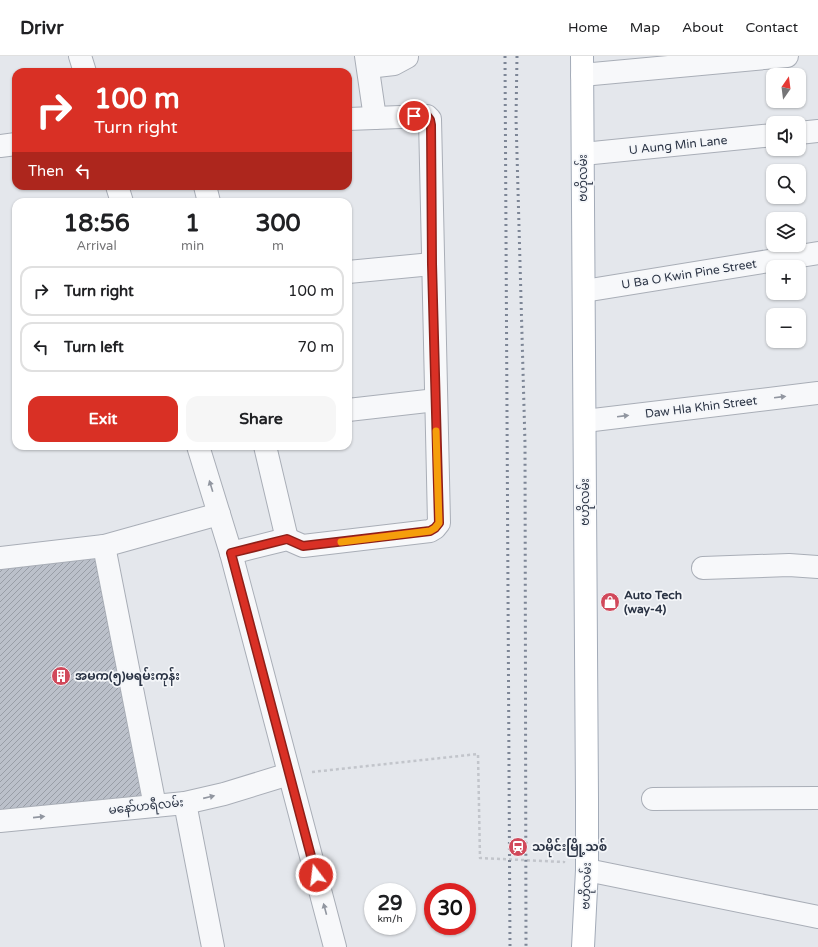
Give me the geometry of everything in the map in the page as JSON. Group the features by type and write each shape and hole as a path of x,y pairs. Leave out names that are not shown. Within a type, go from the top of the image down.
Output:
{"main road":[{"name":"ဗဟိုလမ်း","path":"582,66 587,870 583,947"}],"street":[{"path":"80,56 84,68"},
{"path":"375,118 367,62 394,64 408,57 407,56"},
{"path":"582,66 787,56"},
{"path":"231,553 287,539 303,546 430,531 439,523 432,264 430,120 427,116 352,119"},
{"path":"806,132 818,131"},
{"name":"U Aung Min Lane","path":"583,154 766,136"},
{"path":"0,146 12,144"},
{"name":"U Ba O Kwin Pine Street","path":"584,291 818,253"},
{"path":"352,272 432,264"},
{"name":"Daw Hla Khin Street","path":"584,420 818,393"},
{"path":"352,410 436,400"},
{"path":"199,450 231,553 335,947"},
{"path":"266,450 287,539"},
{"path":"0,558 104,546 219,514"},
{"path":"104,546 155,806"},
{"path":"703,568 789,565 818,567"},
{"name":"မနော်ဟရီလမ်း","path":"0,821 185,803 224,794 289,774"},
{"path":"653,799 818,798"},
{"path":"185,803 213,947"},
{"path":"587,870 818,917"}],"path":[{"path":"289,774 478,754 480,858 564,862 564,855"}],"building":[{"name":"အမက(၅)မရမ်းကုန်း","path":"99,558 146,800 0,815 0,567"}],"railway":[{"path":"505,56 510,947"},
{"path":"517,56 516,118 525,443 526,947"}],"slow traffic":[{"path":"341,542 430,531 435,528 439,523 436,431"}],"place":[{"name":"Auto Tech (way-4)","path":"610,602"},
{"name":"အမက(၅)မရမ်းကုန်း","path":"61,676"},
{"name":"သမိုင်းမြို့သစ်","path":"518,847"}],"route":[{"path":"316,875 231,553 287,539 303,546 430,531 439,523 432,264 431,125 427,116 414,116"}]}
